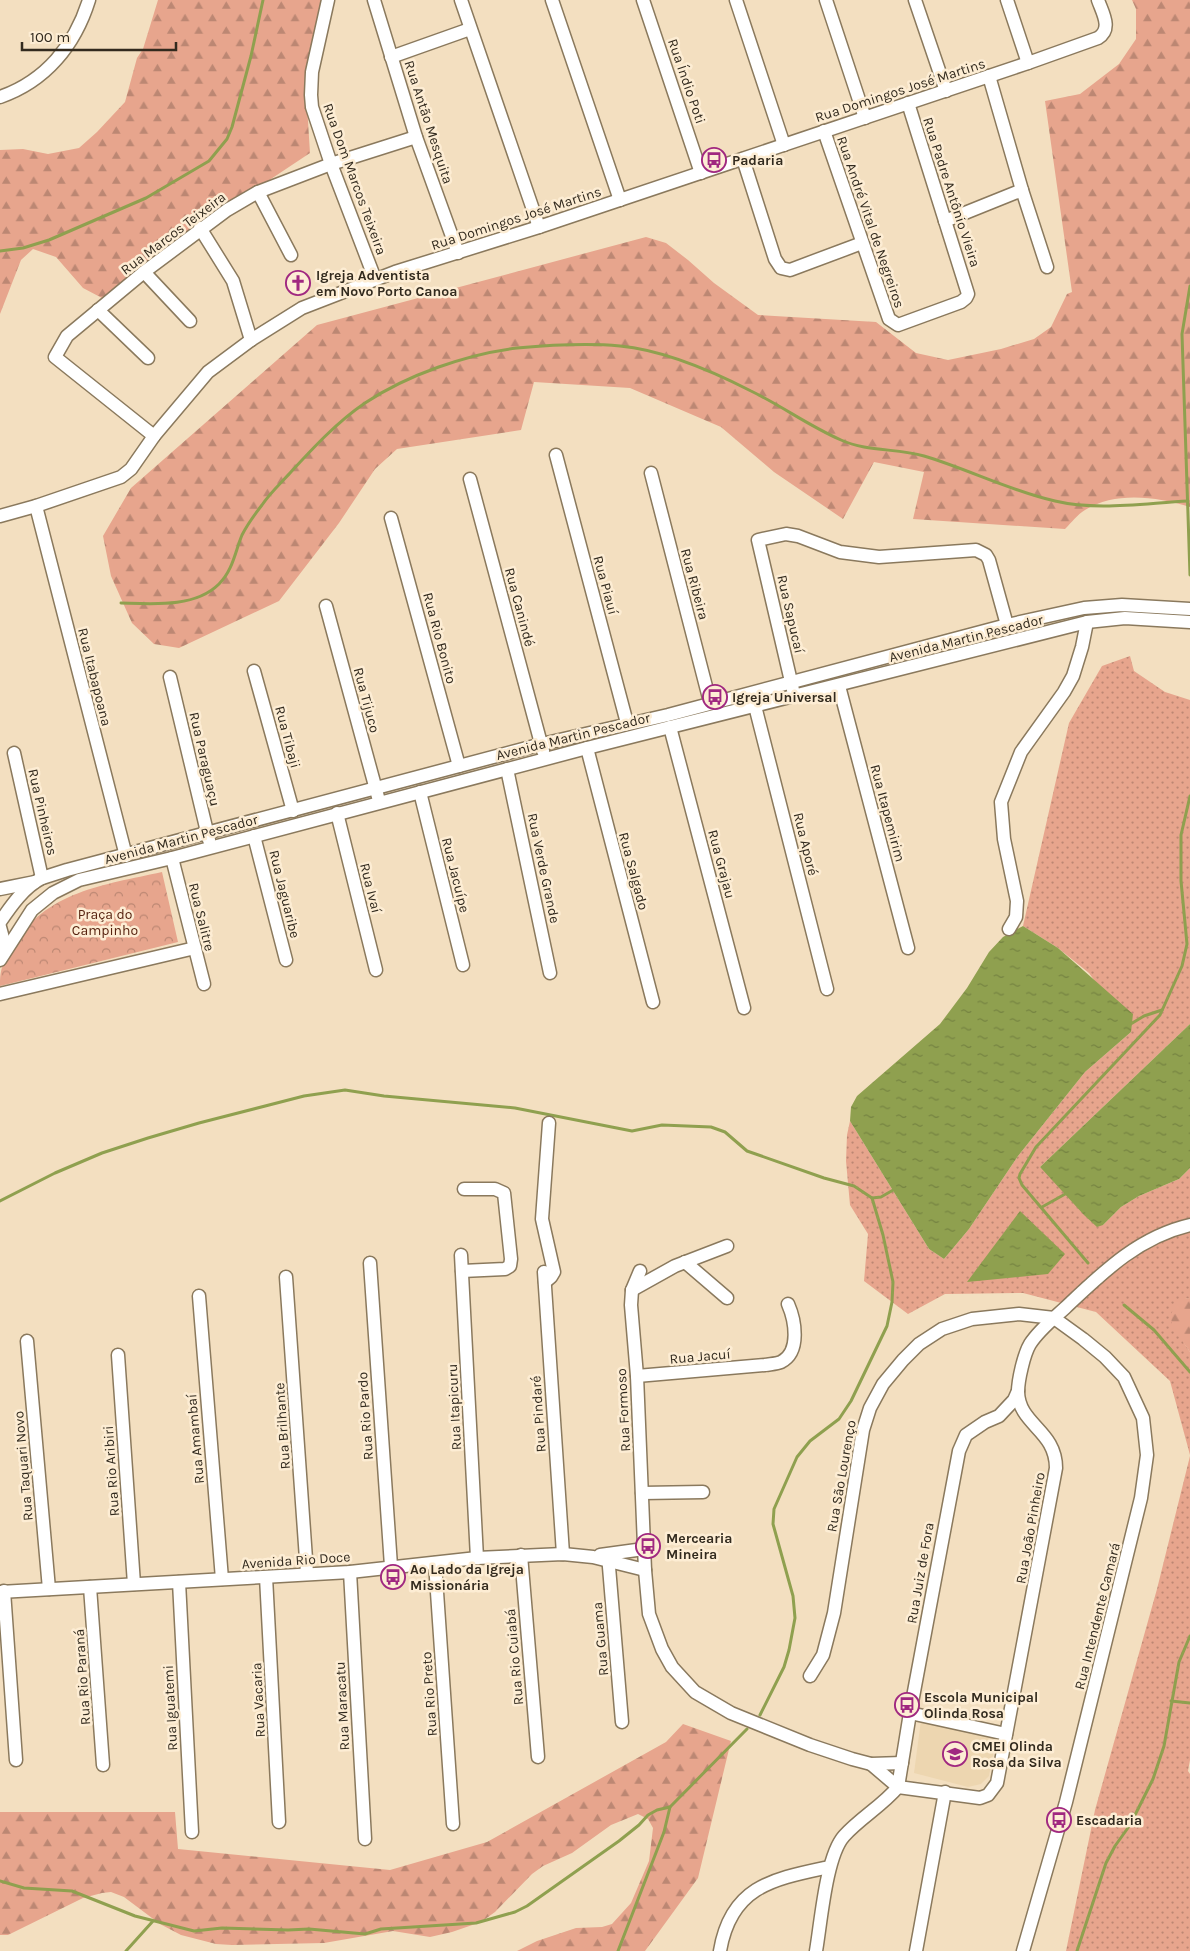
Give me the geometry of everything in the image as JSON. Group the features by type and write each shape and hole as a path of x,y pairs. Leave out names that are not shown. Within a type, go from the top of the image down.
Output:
{"street":[{"path":"0,97 26,85 53,64 75,35 90,0"},
{"name":"Rua Dom Marcos Teixeira","path":"328,0 312,72 311,94 316,119 331,164 375,279"},
{"name":"Rua Antão Mesquita","path":"374,0 416,137 458,253"},
{"path":"462,0 470,29 538,227"},
{"path":"552,0 620,200"},
{"name":"Rua Índio Poti","path":"643,0 701,172"},
{"path":"736,0 784,145"},
{"path":"826,0 865,118"},
{"path":"915,0 946,91"},
{"path":"1007,0 1028,63"},
{"name":"Rua Domingos José Martins","path":"0,516 122,477 131,469 154,436 208,372 251,340 302,308 375,279 908,104 1098,38 1104,33 1106,26 1098,0"},
{"path":"391,57 470,29"},
{"path":"989,76 1022,190 1047,266"},
{"name":"Rua Padre Antônio Vieira","path":"908,104 968,290"},
{"name":"Rua André Vital de Negreiros","path":"824,131 889,319 898,325 961,302 967,296 968,290"},
{"name":"Rua Marcos Teixeira","path":"154,436 55,357 67,336 200,228 258,192 331,164 416,137"},
{"path":"743,159 774,258 781,268 790,270 862,244"},
{"path":"945,221 1022,190"},
{"path":"258,192 291,255"},
{"path":"200,228 233,281 251,340"},
{"path":"144,272 190,321"},
{"path":"98,310 148,358"},
{"name":"Rua Piauí","path":"556,455 627,723"},
{"name":"Rua Ribeira","path":"651,472 710,702"},
{"name":"Rua Canindé","path":"470,479 542,744"},
{"name":"Rua Itabapoana","path":"36,506 126,856"},
{"name":"Rua Rio Bonito","path":"391,518 459,766"},
{"name":"Rua Sapucaí","path":"794,696 758,540 786,534 840,552 879,557 976,550 982,552 989,560 1008,624"},
{"name":"Avenida Martin Pescador","path":"0,889 542,744 668,714 1008,624 1103,605 1190,608"},
{"name":"Rua Tijuco","path":"326,606 380,802"},
{"name":"Avenida Martin Pescador","path":"3,954 32,910 43,900 65,886 79,880 172,858 586,748 839,686 1087,622 1125,618 1190,622"},
{"path":"1009,929 1016,917 1017,901 1004,839 1001,802 1021,752 1064,692 1072,676 1082,647 1087,622"},
{"name":"Rua Tibaji","path":"254,671 293,812"},
{"name":"Rua Paraguaçu","path":"170,677 211,847"},
{"name":"Rua Itapemirim","path":"839,686 908,948"},
{"name":"Rua Aporé","path":"755,706 827,989"},
{"name":"Rua Grajau","path":"670,727 744,1008"},
{"path":"550,758 549,752 552,747 572,742 578,735"},
{"path":"511,768 522,760 541,754 542,744"},
{"name":"Rua Salgado","path":"586,748 653,1002"},
{"name":"Rua Pinheiros","path":"14,753 39,880"},
{"name":"Rua Verde Grande","path":"511,768 550,973"},
{"name":"Rua Jacuípe","path":"420,792 463,965"},
{"name":"Rua Ivaí","path":"337,813 376,970"},
{"name":"Rua Jaguaribe","path":"254,836 286,960"},
{"name":"Rua Salitre","path":"172,858 204,984"},
{"path":"0,922 13,904 39,880"},
{"path":"0,927 3,954"},
{"path":"0,994 195,948"},
{"name":"Rua Pindaré","path":"550,1122 542,1219 554,1272 551,1277 544,1277 563,1554"},
{"path":"462,1271 506,1269 510,1266 511,1259 504,1193 495,1188 464,1189"},
{"name":"Rua João Pinheiro","path":"945,1792 984,1797 994,1788 1019,1675 1056,1468 1054,1450 1049,1440 1028,1420 1018,1391 1023,1362 1030,1345 1054,1318 1094,1281 1133,1249 1167,1231 1190,1225"},
{"path":"632,1290 664,1271 727,1246"},
{"name":"Rua Itapicuru","path":"461,1255 476,1558"},
{"path":"686,1262 727,1298"},
{"name":"Rua Rio Pardo","path":"370,1263 390,1566"},
{"name":"Rua Formoso","path":"640,1271 632,1290 631,1305 637,1376 645,1570 649,1614 654,1631 672,1667 695,1692 731,1713 810,1745 871,1764"},
{"name":"Rua Brilhante","path":"286,1277 307,1573"},
{"name":"Rua Amambaí","path":"199,1296 222,1580"},
{"name":"Rua Jacuí","path":"637,1376 765,1365 780,1362 790,1355 793,1348 795,1332 788,1304"},
{"name":"Rua São Lourenço","path":"810,1676 823,1655 834,1613 860,1444 870,1408 883,1384 902,1360 918,1344 942,1329 972,1319 1019,1314 1054,1318"},
{"name":"Rua Intendente Camará","path":"1023,1951 1066,1802 1127,1559 1141,1498 1148,1455 1143,1418 1124,1377 1105,1357 1054,1318"},
{"name":"Rua Taquari Novo","path":"27,1341 49,1589"},
{"name":"Rua Rio Aribiri","path":"118,1355 134,1584"},
{"name":"Rua Juiz de Fora","path":"898,1787 959,1451 966,1435 973,1429 999,1416 1014,1400 1018,1391"},
{"path":"999,1416 1010,1415 1028,1420"},
{"path":"642,1493 703,1492"},
{"name":"Avenida Rio Doce","path":"608,1558 644,1549"},
{"name":"Avenida Rio Doce","path":"2,1592 350,1572 390,1566 521,1555 563,1554 608,1558 645,1570"},
{"name":"Rua Rio Cuiabá","path":"521,1555 538,1757"},
{"name":"Rua Guama","path":"608,1558 622,1722"},
{"name":"Rua Rio Preto","path":"436,1563 453,1824"},
{"name":"Rua Maracatu","path":"350,1572 365,1839"},
{"name":"Rua Vacaria","path":"266,1577 279,1822"},
{"name":"Rua Iguatemi","path":"179,1582 192,1832"},
{"name":"Rua Rio Paraná","path":"90,1586 103,1765"},
{"path":"2,1592 16,1760"},
{"path":"910,1713 1006,1734"},
{"path":"871,1764 902,1763 907,1778 920,1790"},
{"path":"871,1764 898,1787 945,1792 916,1951"},
{"path":"816,1951 829,1867 834,1851 845,1835 885,1801 898,1787"},
{"path":"720,1951 723,1931 728,1920 737,1906 752,1893 767,1883 780,1878 829,1867"}],"shaded area":[{"name":"CMEI Olinda Rosa da Silva","path":"921,1720 997,1735 989,1776 981,1784 968,1787 914,1773"}],"green space":[{"path":"158,0 324,0 305,74 310,153 200,226 102,298 83,288 56,257 33,249 21,260 0,314 0,150 23,149 48,154 79,148 97,132 125,102 137,58 143,49"},
{"path":"1132,0 1190,0 1190,507 1150,499 1123,498 1110,500 1085,510 1065,529 913,519 924,472 874,462 843,519 774,472 721,427 630,388 534,382 521,430 397,449 375,469 339,523 279,601 179,648 154,644 132,623 111,576 103,536 131,488 317,325 646,237 666,243 714,283 758,315 876,322 916,353 948,360 1001,349 1034,339 1051,327 1067,294 1072,292 1045,101 1080,94 1119,64 1136,39 1136,9"},
{"path":"1130,656 1134,671 1165,692 1190,700 1190,1024 1040,1167 1103,1225 1121,1207 1139,1196 1179,1179 1190,1168 1190,1299 1180,1298 1184,1343 1190,1352 1190,1455 1170,1381 1096,1312 1023,1293 945,1294 908,1314 864,1281 868,1234 850,1205 846,1161 847,1135 850,1121 929,1249 944,1259 969,1229 1018,1156 1085,1072 1131,1032 1089,973 1058,948 1023,926 1069,723 1102,666"},
{"name":"Praça do Campinho","path":"162,872 178,942 0,986 1,970 7,957 26,928 42,913 78,893 119,881"},
{"path":"1180,1297 1190,1299 1190,1352 1176,1332 1171,1320 1174,1306"},
{"path":"1190,1456 1190,1760 1188,1771 1190,1774 1190,1951 1066,1951 1095,1810 1157,1589"},
{"path":"683,1724 731,1741 698,1878 645,1951 517,1951 537,1941 576,1928 602,1927 612,1924 631,1903 649,1861 653,1828 648,1819 638,1814 611,1825 572,1853 543,1866 532,1874 495,1912 481,1922 430,1937 393,1931 324,1943 216,1944 181,1935 160,1924 124,1897 111,1892 83,1898 8,1935 0,1935 0,1812 175,1812 178,1849 390,1870 487,1842 666,1742"}],"water":[{"path":"1023,926 1058,948 1133,1014 1131,1032 1085,1072 1018,1156 969,1229 944,1259 929,1249 850,1121 851,1107 857,1096 940,1024 967,988 989,952 1003,937"},
{"path":"1190,1024 1190,1168 1179,1179 1139,1196 1121,1207 1103,1225 1097,1227 1040,1167"},
{"path":"1020,1211 1065,1254 1048,1274 967,1282"}],"waterway":[{"path":"0,251 23,248 49,240 146,198 209,161 227,139 232,127 251,56 263,0"},
{"path":"1190,286 1182,334 1190,575"},
{"path":"121,603 173,603 186,601 209,592 228,573 244,531 268,496 316,445 355,410 399,383 438,367 478,355 517,348 607,345 653,352 687,362 736,383 818,429 851,444 924,456 1022,492 1055,501 1087,506 1138,505 1188,501"},
{"path":"1088,1263 1022,1185 1019,1178 1036,1147 1160,1015 1182,966 1187,944 1181,881 1181,835 1190,796"},
{"path":"1129,1025 1144,1016 1162,1010"},
{"path":"0,1201 55,1173 102,1153 148,1138 304,1096 345,1090 384,1096 515,1108 632,1131 662,1125 711,1127 725,1132 747,1151 824,1178 854,1186 872,1198 881,1197 895,1189"},
{"path":"1042,1207 1067,1193"},
{"path":"760,1715 784,1667 795,1618 793,1596 773,1524 774,1509 797,1457 810,1441 839,1419 851,1401 887,1326 892,1302 893,1282 883,1235 872,1198"},
{"path":"1124,1305 1154,1330 1190,1372"},
{"path":"1077,1951 1106,1863 1130,1825 1153,1779 1164,1746 1179,1662 1190,1636"},
{"path":"1171,1701 1190,1703"},
{"path":"0,1881 24,1888 72,1891 135,1916 194,1931 222,1928 309,1929 365,1934 381,1929 476,1923 515,1912 527,1906 619,1841 648,1815 657,1810 670,1807 747,1729"},
{"path":"618,1951 664,1832 670,1807"},
{"path":"126,1951 153,1921"}],"place":[{"name":"Padaria","path":"714,160"},
{"name":"Igreja Adventista em Novo Porto Canoa","path":"298,283"},
{"name":"Igreja Universal","path":"715,697"},
{"name":"Mercearia Mineira","path":"648,1546"},
{"name":"Ao Lado da Igreja Missionária","path":"393,1577"},
{"name":"Escola Municipal Olinda Rosa","path":"907,1705"},
{"name":"CMEI Olinda Rosa da Silva","path":"955,1754"},
{"name":"Escadaria","path":"1059,1820"}]}
